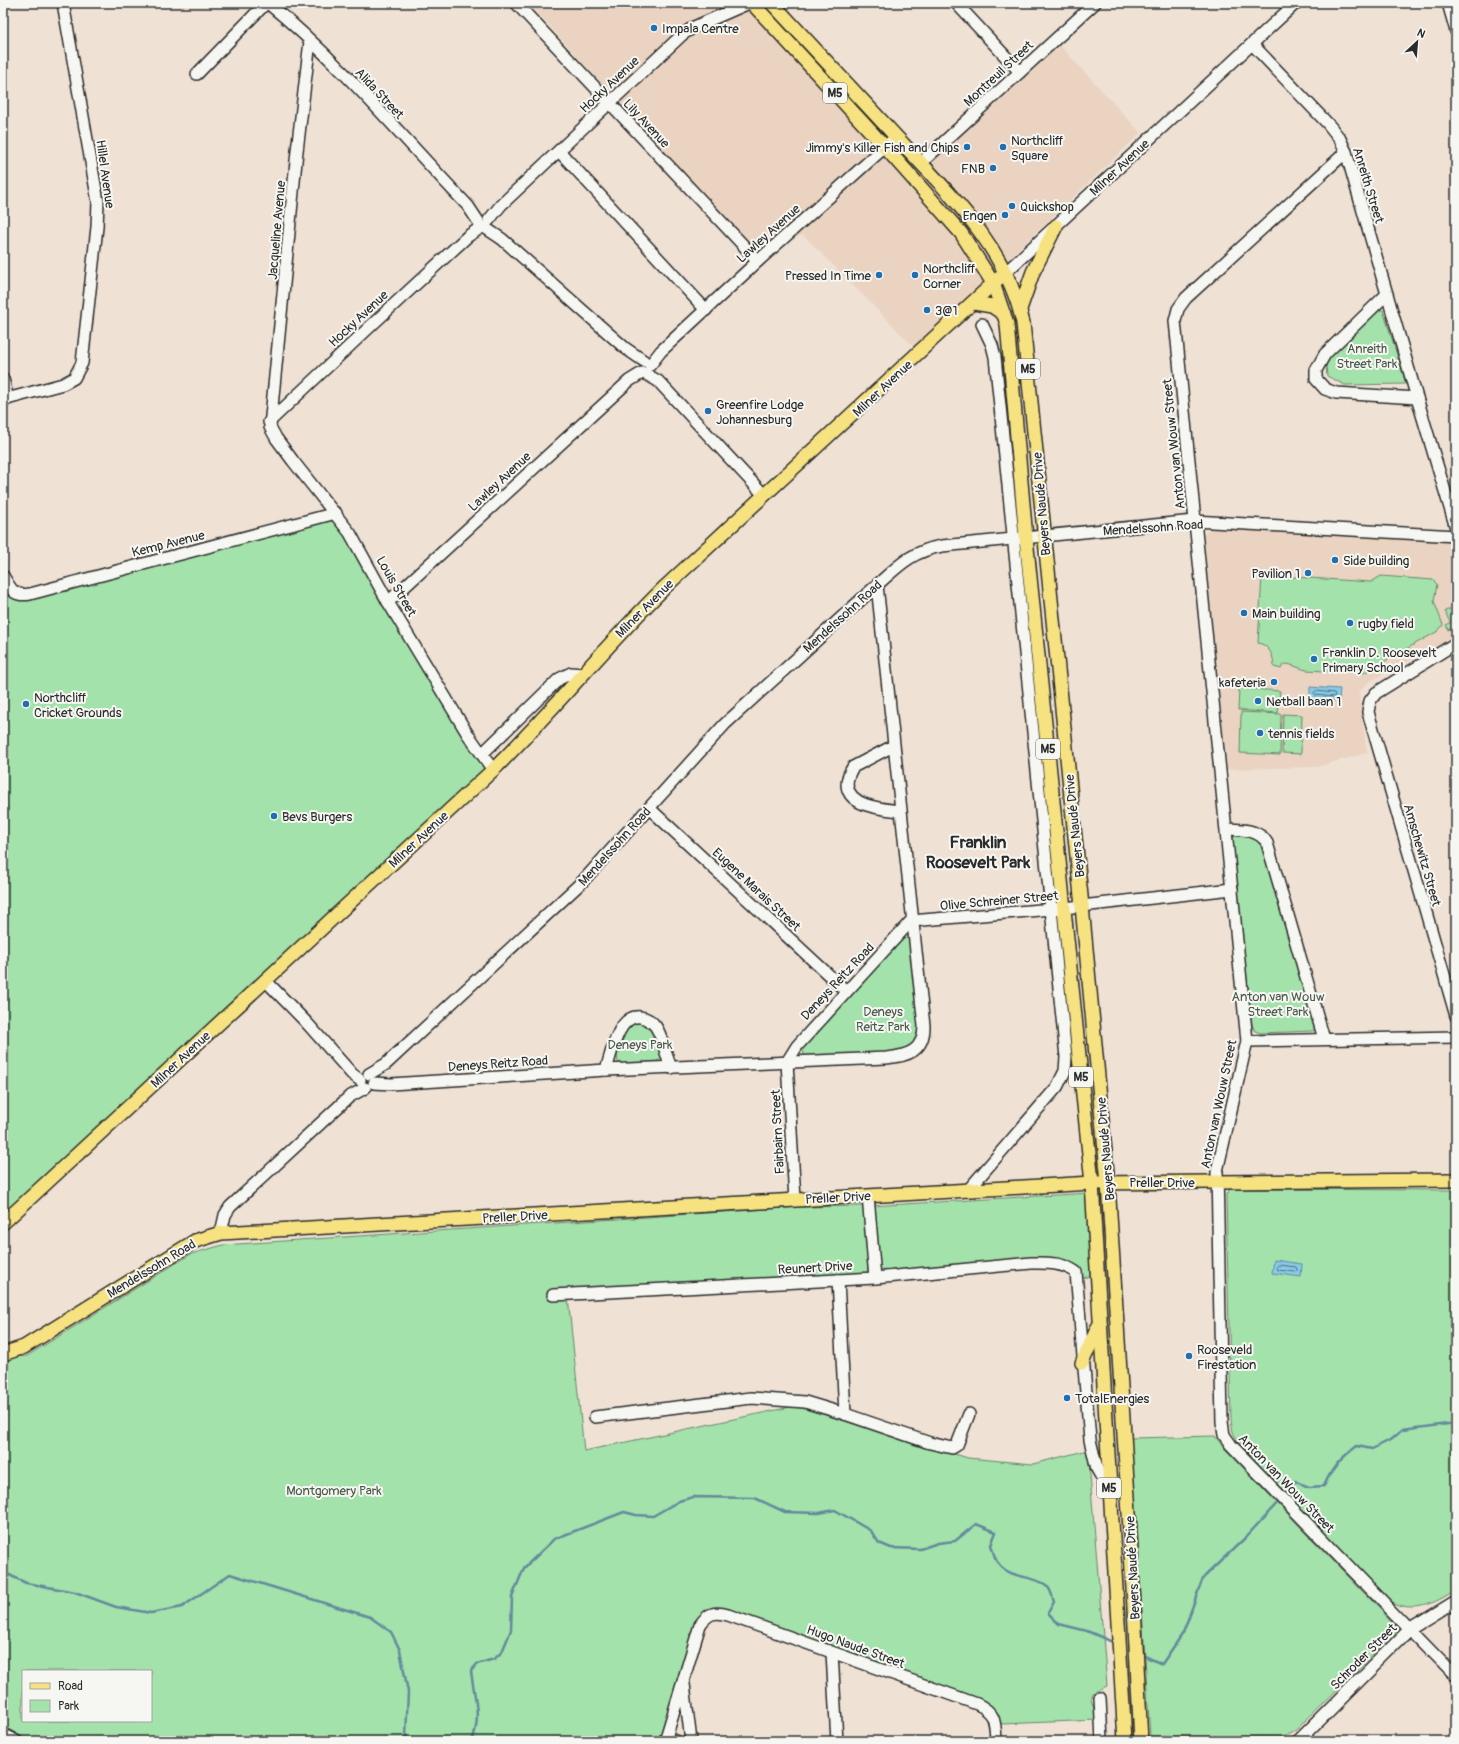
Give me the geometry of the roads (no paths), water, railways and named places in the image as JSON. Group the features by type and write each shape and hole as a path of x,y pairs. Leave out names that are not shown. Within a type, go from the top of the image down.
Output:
{"main road":[{"name":"Beyers Naudé Drive","path":"751,3 885,147 961,233 993,283 1004,314 1011,354 1026,538 1092,1183 1125,1741"},
{"name":"Beyers Naudé Drive","path":"772,3 978,228 1006,272 1020,309 1023,323 1082,906 1108,1182 1121,1373 1141,1741"},
{"path":"1020,309 1033,272 1056,226"},
{"name":"Milner Avenue","path":"3,1223 493,770 528,735 629,622 764,495 1006,272"},
{"path":"974,303 992,306 1004,314"},
{"name":"Preller Drive","path":"221,1233 1108,1182 1456,1180"},
{"name":"Mendelssohn Road","path":"3,1354 24,1347 195,1241 221,1233"},
{"path":"1082,1363 1100,1323"},
{"path":"1103,1374 1121,1373"},
{"path":"1107,1437 1124,1436"}],"street":[{"name":"Hillel Avenue","path":"6,399 63,384 74,378 78,374 84,354 98,206 63,3"},
{"name":"Alida Street","path":"267,3 310,40 483,222 501,236 502,239 644,367 764,495"},
{"path":"197,74 267,3"},
{"name":"Lily Avenue","path":"516,3 609,104 758,261"},
{"name":"Hocky Avenue","path":"269,422 688,30 751,3"},
{"path":"956,3 1020,72"},
{"name":"Montreuil Street","path":"920,163 1095,3"},
{"name":"Milner Avenue","path":"1006,272 1296,3"},
{"path":"1448,3 1456,31"},
{"name":"Jacqueline Avenue","path":"269,422 310,40"},
{"name":"Anreith Street","path":"1252,44 1329,125 1340,139 1346,152 1456,528"},
{"name":"Lawley Avenue","path":"388,602 758,261 896,137"},
{"path":"559,151 706,310"},
{"name":"Anton van Wouw Street","path":"1346,152 1186,298 1178,309 1175,321 1247,1041 1219,1163 1217,1182 1223,1430 1224,1435 1231,1445 1409,1630 1456,1676"},
{"path":"1388,294 1324,354 1316,370 1316,379 1325,389 1336,393 1417,398"},
{"path":"969,1190 1058,1087 1065,1072 1066,1057 995,357 992,345 982,324"},
{"path":"3,379 6,399"},
{"name":"Louis Street","path":"269,422 276,438 336,513 358,545 388,602 467,733 493,770"},
{"name":"Kemp Avenue","path":"3,576 10,588 20,595 30,594 336,513"},
{"name":"Mendelssohn Road","path":"221,1233 225,1215 230,1207 367,1081 382,1072 386,1064 582,882 725,724 877,585 910,557 929,549 1044,536 1194,522 1456,536"},
{"name":"Deneys Reitz Road","path":"367,1081 384,1087 391,1084 606,1070 896,1057 906,1055 918,1048 924,1036 924,1026 911,921 877,585"},
{"name":"Amschewitz Street","path":"1456,643 1383,688 1372,697 1368,712 1456,1016"},
{"path":"482,754 558,679 571,673 583,674"},
{"path":"893,746 853,767 849,772 847,783 850,794 859,801 885,809 900,811"},
{"name":"Eugene Marais Street","path":"649,808 846,991"},
{"path":"1227,829 1256,833 1267,842 1324,1038"},
{"name":"Olive Schreiner Street","path":"911,921 1064,908 1232,889"},
{"name":"Deneys Reitz Road","path":"788,1062 797,1046 911,921"},
{"path":"265,980 347,1067 367,1081"},
{"path":"606,1070 619,1032 626,1021 636,1017 646,1018 655,1025 671,1068"},
{"path":"1247,1041 1324,1038 1412,1039 1456,1037"},
{"name":"Fairbairn Street","path":"788,1062 795,1200"},
{"path":"868,1196 875,1278"},
{"name":"Reunert Drive","path":"552,1295 875,1278 1032,1263 1057,1263 1067,1265 1076,1272"},
{"name":"Beyers Naudé Drive","path":"1076,1272 1082,1363 1090,1440 1097,1469 1110,1492"},
{"path":"838,1280 845,1414"},
{"path":"594,1417 751,1398 805,1402 930,1443 952,1448 957,1445 969,1414"},
{"name":"Schroder Street","path":"1298,1741 1409,1630 1456,1601"},
{"name":"Hugo Naude Street","path":"669,1741 684,1679 700,1625 711,1613 721,1613 966,1700 984,1708 993,1716 996,1741"},
{"path":"832,1653 837,1741"},
{"path":"684,1679 691,1741"},
{"path":"1100,1698 1102,1741"},
{"path":"3,1734 16,1741"}],"water":[{"path":"1310,687 1340,689 1339,701 1310,699"},
{"path":"1274,1260 1302,1264 1301,1277 1272,1273"}],"waterway":[{"path":"1284,1495 1296,1482 1309,1487 1324,1486 1338,1463 1357,1446 1372,1449 1390,1440 1402,1430 1456,1423"},
{"path":"472,1741 475,1732 477,1715 471,1671 477,1664 494,1659 502,1652 511,1630 512,1597 524,1568 554,1539 624,1512 636,1515 653,1516 679,1501 693,1497 755,1498 785,1512 819,1513 835,1510 871,1531 879,1543 891,1548 920,1549 938,1543 955,1541 976,1524 996,1532 991,1545 998,1563 1003,1568 1015,1575 1034,1579 1048,1587 1054,1602 1048,1613 1059,1624 1087,1631 1115,1643"},
{"path":"1140,1654 1162,1664 1183,1633 1203,1578 1245,1538 1280,1500"},
{"path":"3,1572 26,1583 75,1592 116,1607 151,1613 182,1607 230,1574 370,1617 391,1632 400,1650 408,1692 406,1736 409,1741"}],"place":[{"name":"Impala Centre","path":"654,28"},
{"name":"Jimmy's Killer Fish and Chips","path":"967,147"},
{"name":"Northcliff Square","path":"1003,147"},
{"name":"FNB","path":"993,168"},
{"name":"Quickshop","path":"1012,206"},
{"name":"Engen","path":"1005,215"},
{"name":"Pressed In Time","path":"879,275"},
{"name":"Northcliff Corner","path":"915,275"},
{"name":"3@1","path":"927,310"},
{"name":"Greenfire Lodge Johannesburg","path":"708,411"},
{"name":"Side building","path":"1335,560"},
{"name":"Pavilion 1","path":"1308,573"},
{"name":"Main building","path":"1244,613"},
{"name":"rugby field","path":"1350,623"},
{"name":"Franklin D. Roosevelt Primary School","path":"1314,659"},
{"name":"kafeteria","path":"1274,682"},
{"name":"Netball baan 1","path":"1258,701"},
{"name":"Northcliff Cricket Grounds","path":"26,704"},
{"name":"tennis fields","path":"1260,733"},
{"name":"Bevs Burgers","path":"274,816"},
{"name":"Rooseveld Firestation","path":"1189,1356"},
{"name":"TotalEnergies","path":"1067,1398"}],"district":[{"name":"Franklin Roosevelt Park","path":"978,852"}],"park label":[{"name":"Anreith Street Park","path":"1367,356"},
{"name":"Anton van Wouw Street Park","path":"1278,1004"},
{"name":"Deneys Reitz Park","path":"883,1018"},
{"name":"Deneys Park","path":"640,1044"},
{"name":"Montgomery Park","path":"334,1490"}]}
